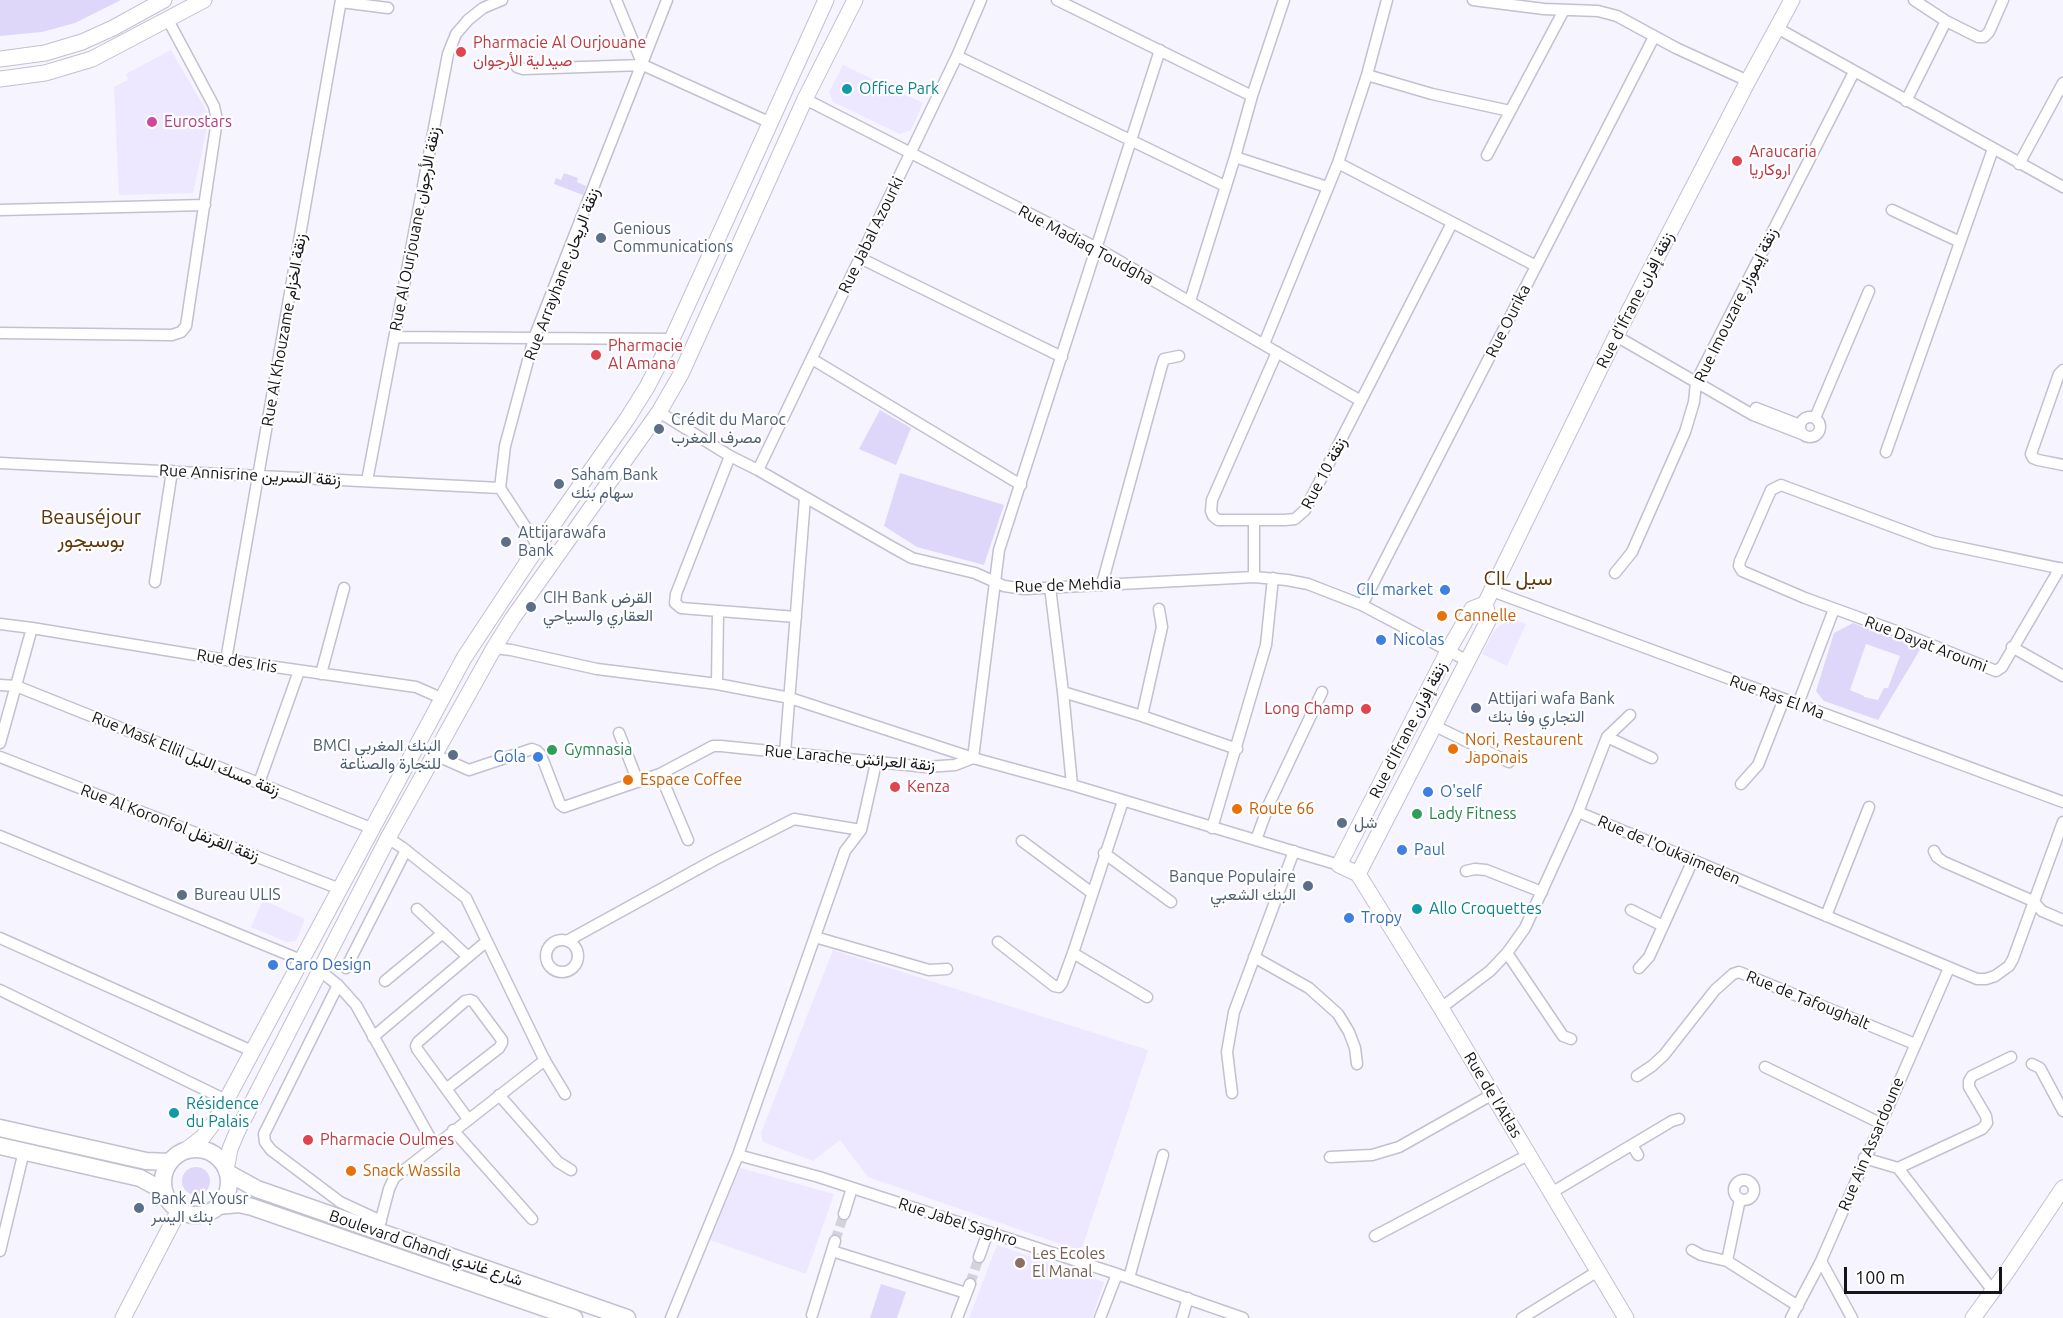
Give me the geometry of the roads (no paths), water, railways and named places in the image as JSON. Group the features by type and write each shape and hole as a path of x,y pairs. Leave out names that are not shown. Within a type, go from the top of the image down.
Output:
{"main road":[{"path":"0,60 45,53 82,42 164,0"},
{"path":"0,79 45,73 78,64 107,52 204,0"},
{"path":"826,0 672,339 627,419 537,546 484,626 441,698 209,1130 170,1162 164,1176 164,1191 168,1200 179,1210 189,1214 201,1214 218,1206 228,1189 227,1172 233,1139 388,838 512,619 659,412 681,374 806,99 855,0"},
{"name":"Rue d'Ifrane زنقة إفران","path":"1358,874 1489,619 1488,598 1616,336 1792,0"},
{"name":"Rue d'Ifrane زنقة إفران","path":"1339,865 1448,651 1472,609 1488,598"},
{"path":"1339,865 1358,874"},
{"name":"Rue de l'Atlas","path":"1358,874 1493,1094 1626,1318"},
{"path":"0,1128 146,1161 170,1162"},
{"path":"0,1146 140,1178 164,1191"},
{"path":"186,1150 211,1152 220,1160 227,1172"},
{"name":"Boulevard Ghandi شارع غاندي","path":"227,1172 257,1189 379,1227 627,1318"},
{"path":"1972,1318 2063,1188"},
{"name":"Boulevard Ghandi شارع غاندي","path":"218,1206 239,1204 252,1207 574,1318"},
{"path":"123,1318 179,1210"}],"street":[{"name":"Rue Al Ourjouane زنقة الأرجوان","path":"368,481 448,54 456,34 468,20 483,8 502,0"},
{"path":"616,0 643,65"},
{"name":"Rue Arrayhane زنقة الريحان","path":"500,488 505,446 534,338 667,0"},
{"name":"Rue Jabal Azourki","path":"758,470 957,56 981,0"},
{"path":"1057,0 1251,96"},
{"path":"1190,301 1235,157 1251,96 1284,0"},
{"path":"1264,344 1338,163 1367,75 1387,0"},
{"path":"1473,0 1514,6 1598,11 1617,16 1654,37 1748,81"},
{"path":"1914,0 1946,21 1978,37 1984,37 1989,32 2002,0"},
{"path":"341,1 388,8"},
{"name":"Rue Al Khouzame زنقة الخزام","path":"226,660 341,1"},
{"path":"1487,155 1564,9"},
{"path":"0,333 172,335 182,332 187,321 216,129 216,113 168,20"},
{"path":"1906,101 1946,21"},
{"path":"1777,28 2063,187"},
{"name":"Rue Ourika","path":"1362,605 1654,37"},
{"path":"974,758 999,550 1160,50"},
{"path":"957,56 1225,186"},
{"path":"517,67 523,69 643,65 771,123"},
{"name":"Rue Imouzare زنقة إيموزار","path":"1615,573 1632,552 1685,432 1694,402 1696,383 1854,72"},
{"path":"1367,75 1432,94 1510,111"},
{"path":"2019,164 2063,82"},
{"name":"Rue Madiaq Toudgha","path":"806,99 1097,248 1361,401"},
{"path":"1886,453 1993,149"},
{"path":"1235,157 1327,187"},
{"path":"1338,163 1536,266"},
{"path":"0,210 205,205"},
{"path":"1892,210 1960,242"},
{"name":"Rue 10 زنقة","path":"1277,352 1212,500 1213,516 1218,519 1295,519 1301,515 1452,223"},
{"path":"860,258 1062,357"},
{"path":"1815,418 1869,291"},
{"path":"1616,336 1696,383 1754,411 1801,429 1810,438 1818,434 1821,425 1815,418 1806,418 1801,429"},
{"path":"395,337 672,339"},
{"path":"1101,584 1164,359 1179,356"},
{"path":"812,359 1021,485"},
{"path":"2063,370 2059,374 2031,451 2033,458 2063,465"},
{"name":"Rue de Mehdia","path":"659,412 730,456 912,558 975,573 1015,589 1254,578 1273,578 1308,584 1362,605 1466,660"},
{"path":"730,456 675,603 681,608 796,617"},
{"name":"Rue Annisrine زنقة النسرين","path":"0,463 500,488"},
{"path":"155,582 172,471"},
{"name":"Rue Dayat Aroumi","path":"1781,485 1934,542 2062,569 2012,647 2002,667 1996,671 1907,634 1834,609 1742,571 1740,561 1774,488 1781,485"},
{"path":"500,488 537,546"},
{"path":"785,753 805,498"},
{"path":"1254,520 1254,578"},
{"path":"1212,828 1266,645 1273,578"},
{"path":"1050,587 1072,785"},
{"path":"321,674 344,588"},
{"name":"Rue Ras El Ma","path":"1488,598 1784,699 2063,802"},
{"path":"1142,716 1161,627 1159,609"},
{"path":"1798,704 1834,609"},
{"path":"717,684 718,611"},
{"name":"Rue des Iris","path":"0,624 416,687 441,698"},
{"path":"0,743 32,628"},
{"path":"2012,647 2063,676"},
{"path":"494,648 597,669 717,684 790,698 974,758 1339,865"},
{"path":"259,783 299,671"},
{"name":"Rue Mask Ellil زنقة مسك الليل","path":"0,685 16,686 371,828"},
{"path":"1063,692 1237,749"},
{"path":"1256,840 1269,804 1322,692"},
{"path":"1741,784 1758,765 1784,699"},
{"path":"1578,812 1607,737 1630,715"},
{"path":"1433,725 1509,762"},
{"path":"619,733 638,782"},
{"path":"1607,737 1652,758"},
{"name":"Rue Larache زنقة العرائش","path":"435,755 469,770 532,749 537,751 541,755 560,804 564,807 660,774 713,747 876,763 943,767 974,758"},
{"name":"Rue Al Koronfol زنقة القرنفل","path":"0,757 340,889"},
{"path":"671,1318 738,1155 845,851 861,830 876,763"},
{"path":"660,774 688,840"},
{"path":"998,942 1054,986 1059,987 1073,953 1122,801"},
{"path":"1826,916 1869,807"},
{"name":"Rue de l'Oukaimeden","path":"1441,1008 1482,979 1508,952 1528,922 1578,812 1977,979 1986,979 2003,971 2013,959 2033,901"},
{"path":"567,941 794,819 861,830"},
{"path":"2033,901 2063,822"},
{"path":"0,836 301,960"},
{"path":"388,838 466,898 544,1060 565,1094"},
{"path":"1023,841 1092,892"},
{"path":"346,968 406,850"},
{"path":"1232,1093 1227,1052 1234,1012 1294,851"},
{"path":"1934,851 1937,857 1944,862 2033,901 2042,911 2063,920"},
{"path":"1104,853 1171,902"},
{"path":"1639,968 1649,957 1693,860"},
{"path":"1466,871 1486,870 1542,892"},
{"path":"417,909 468,957"},
{"path":"1631,910 1663,926"},
{"path":"385,981 443,933"},
{"path":"815,937 929,970 947,969"},
{"path":"0,938 252,1051"},
{"path":"374,1037 487,941"},
{"path":"1508,952 1563,1036 1571,1039"},
{"path":"1073,953 1147,998"},
{"path":"1254,957 1309,988 1338,1014 1352,1040 1357,1064"},
{"name":"Rue Ain Assardoune","path":"1791,1318 1821,1261 1864,1158 1949,969"},
{"path":"320,971 338,985 356,1005 434,1145"},
{"name":"Rue de Tafoughalt","path":"1636,1076 1659,1061 1715,990 1732,974 1739,972 1914,1044"},
{"path":"338,985 264,1134 264,1142 271,1150 340,1202 379,1227 390,1184 394,1178 544,1060"},
{"path":"0,990 226,1100"},
{"path":"446,1089 502,1043 495,1030 470,1000 465,1001 416,1046 446,1089 468,1119"},
{"path":"1898,1168 1982,1129 1987,1123 1986,1116 1969,1087 1969,1081 1972,1076 2011,1057"},
{"path":"2032,1064 2040,1068 2063,1111"},
{"path":"1765,1067 1880,1124"},
{"path":"1330,1157 1372,1155 1399,1147 1493,1094"},
{"path":"499,1095 558,1162 571,1170"},
{"path":"1551,1193 1679,1119"},
{"path":"453,1130 532,1219"},
{"path":"1632,1145 1638,1155"},
{"path":"0,1251 24,1151"},
{"name":"Rue Jabel Saghro","path":"738,1155 852,1188 1117,1274 1243,1318"},
{"path":"1129,1278 1163,1155"},
{"path":"1375,1236 1528,1155"},
{"path":"1864,1158 1898,1168 1993,1291"},
{"path":"844,1214 852,1188"},
{"path":"1726,1261 1740,1199"},
{"path":"979,1257 988,1232"},
{"path":"812,1315 834,1246 968,1288 957,1318"},
{"path":"1692,1250 1701,1255 1726,1261 1798,1306"},
{"path":"1821,1261 1852,1318"},
{"path":"1522,1318 1598,1271"},
{"path":"1100,1318 1117,1274"},
{"path":"1182,1318 1188,1298"}],"tunnel":[{"path":"835,1241 844,1214"},
{"path":"970,1284 979,1257"}],"place":[{"name":"Pharmacie Al Ourjouane صيدلية الأرجوان","path":"461,52"},
{"name":"Office Park","path":"847,89"},
{"name":"Eurostars","path":"152,122"},
{"name":"Araucaria اروكاريا","path":"1737,161"},
{"name":"Genious Communications","path":"601,238"},
{"name":"Pharmacie Al Amana","path":"596,355"},
{"name":"Crédit du Maroc مصرف المغرب","path":"659,429"},
{"name":"Saham Bank سهام بنك","path":"559,484"},
{"name":"Attijarawafa Bank","path":"506,542"},
{"name":"CIL market","path":"1445,590"},
{"name":"CIH Bank القرض العقاري والسياحي","path":"531,607"},
{"name":"Cannelle","path":"1442,616"},
{"name":"Nicolas","path":"1381,640"},
{"name":"Attijari wafa Bank التجاري وفا بنك","path":"1476,708"},
{"name":"Long Champ","path":"1366,709"},
{"name":"Nori, Restaurent Japonais","path":"1453,749"},
{"name":"Gymnasia","path":"552,750"},
{"name":"BMCI البنك المغربي للتجارة والصناعة","path":"453,755"},
{"name":"Gola","path":"538,757"},
{"name":"Espace Coffee","path":"628,780"},
{"name":"Kenza","path":"895,787"},
{"name":"O'self","path":"1428,792"},
{"name":"Route 66","path":"1237,809"},
{"name":"Lady Fitness","path":"1417,814"},
{"name":"شل","path":"1342,823"},
{"name":"Paul","path":"1402,850"},
{"name":"Banque Populaire البنك الشعبي","path":"1308,886"},
{"name":"Bureau ULIS","path":"182,895"},
{"name":"Allo Croquettes","path":"1417,909"},
{"name":"Tropy","path":"1349,918"},
{"name":"Caro Design","path":"273,965"},
{"name":"Résidence du Palais","path":"174,1113"},
{"name":"Pharmacie Oulmes","path":"308,1140"},
{"name":"Snack Wassila","path":"351,1171"},
{"name":"Bank Al Yousr بنك اليسر","path":"139,1208"},
{"name":"Les Ecoles El Manal","path":"1020,1263"}],"district":[{"name":"Beauséjour بوسيجور","path":"91,528"},
{"name":"CIL سيل","path":"1518,578"}]}
